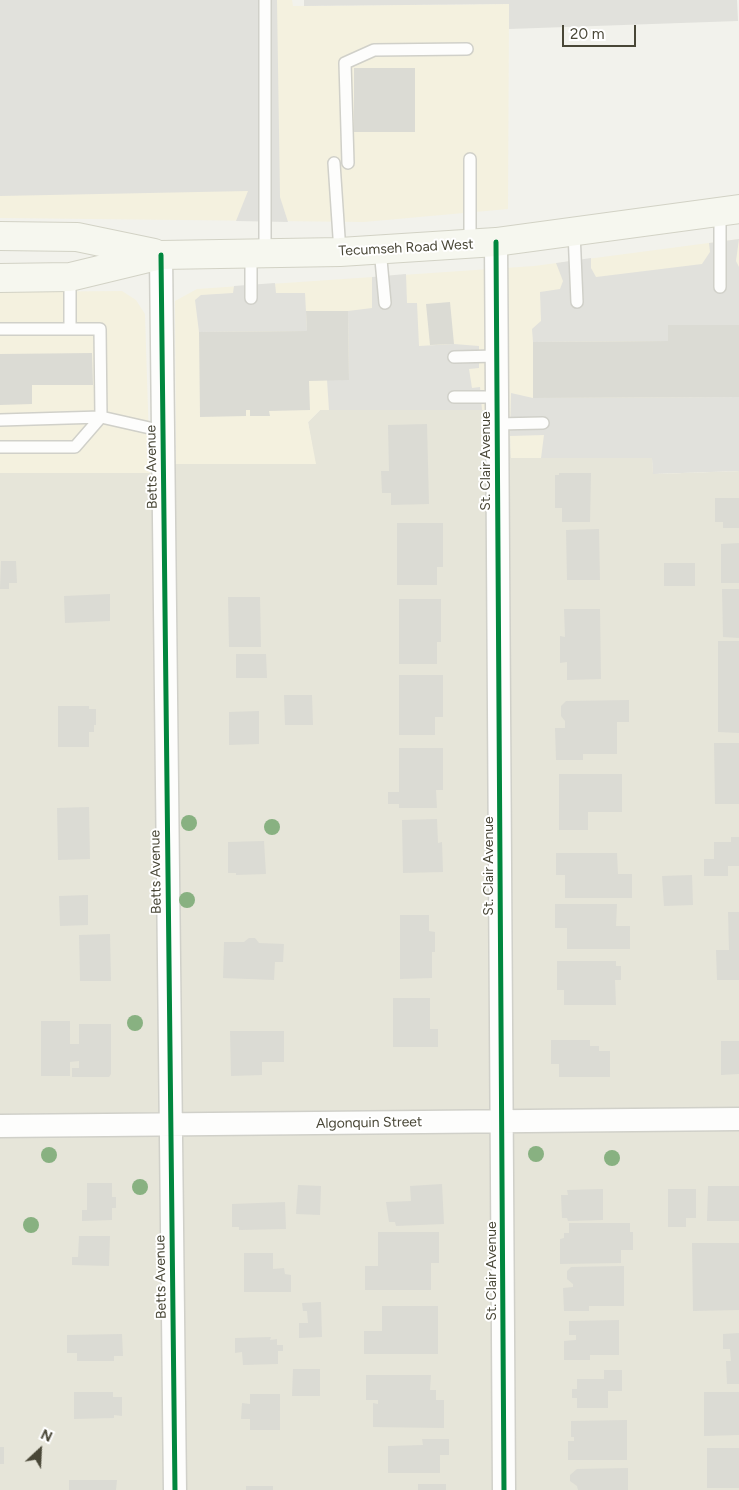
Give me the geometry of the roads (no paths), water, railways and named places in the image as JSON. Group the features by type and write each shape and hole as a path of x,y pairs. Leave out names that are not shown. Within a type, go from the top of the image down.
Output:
{"main road":[{"name":"Tecumseh Road West","path":"0,278 70,277 161,255 340,252 483,243 730,211"},
{"name":"Tecumseh Road West","path":"0,236 77,237 161,255"}],"street":[{"name":"St. Clair Avenue","path":"483,243 497,356 504,1490"},
{"name":"Betts Avenue","path":"161,255 175,1490"},
{"name":"Algonquin Street","path":"0,1126 739,1120"}],"lane":[{"path":"251,298 258,253 265,0"},
{"path":"348,163 345,63 374,50 467,49"},
{"path":"470,159 483,243"},
{"path":"334,163 340,252"},
{"path":"720,287 730,211"},
{"path":"574,232 577,302"},
{"path":"380,249 386,303"},
{"path":"70,277 70,329"},
{"path":"0,329 100,329 101,417 75,447 0,447"},
{"path":"454,357 497,356"},
{"path":"454,397 497,396"},
{"path":"0,420 101,417 163,431"},
{"path":"497,424 543,423"}]}
